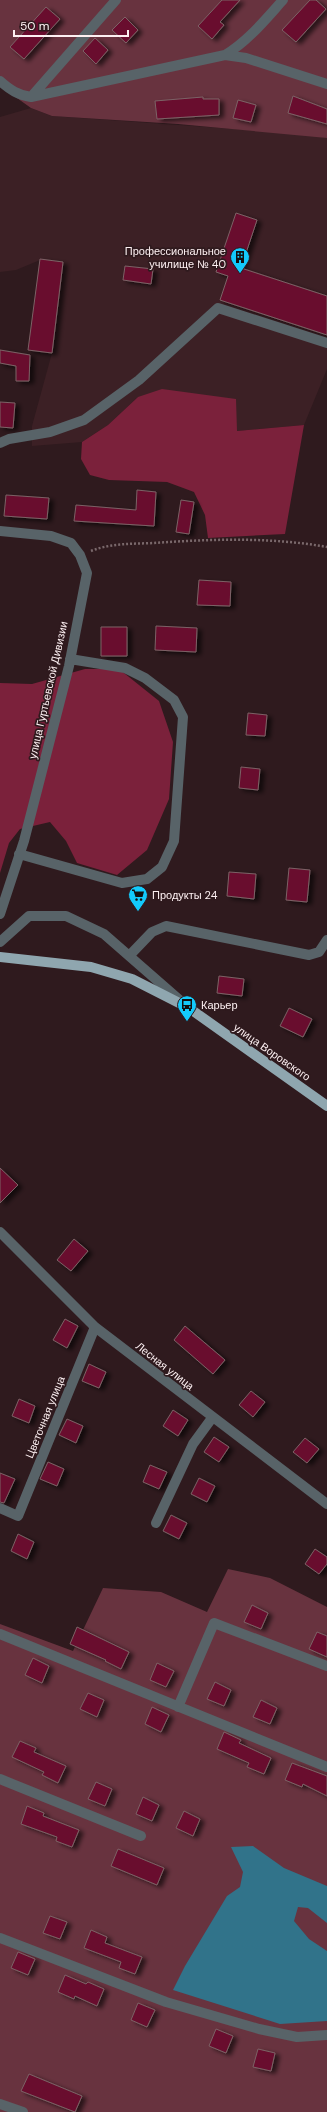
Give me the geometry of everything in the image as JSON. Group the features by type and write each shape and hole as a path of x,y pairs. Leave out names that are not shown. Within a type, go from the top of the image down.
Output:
{"main road":[{"name":"улица Воровского","path":"0,957 91,967 132,979 189,1008 327,1106"}],"street":[{"path":"31,97 116,0"},
{"path":"225,56 256,30 283,0"},
{"path":"0,81 8,89 20,95 31,97 225,56 246,58 327,84"},
{"path":"0,443 9,439 50,432 84,420 139,380 218,308 327,343"},
{"name":"улица Гуртьевской Дивизии","path":"0,531 51,536 70,543 80,555 87,573 70,659 19,854 0,914"},
{"path":"19,854 122,883 147,878 162,867 174,841 183,717 174,700 145,678 125,668 70,659"},
{"path":"0,942 29,916 66,916 104,934 189,1008"},
{"path":"129,956 152,932 166,926 308,955 319,952 327,940"},
{"name":"Лесная улица","path":"0,1232 95,1327 212,1418 327,1504"},
{"name":"Цветочная улица","path":"0,1508 18,1516 95,1327"},
{"path":"156,1523 193,1444 212,1418"},
{"path":"178,1707 214,1623 327,1666"},
{"path":"0,1634 327,1767"},
{"path":"0,1779 141,1836"},
{"path":"0,1938 85,1972 187,2008 259,2029 297,2037 327,2035"},
{"path":"0,2104 24,2112"}],"path":[{"path":"80,555 105,546 182,541 285,541 327,547"}],"shaded area":[{"path":"0,0 327,0 327,138 178,124 52,116 31,108 0,86"},
{"path":"31,108 52,116 304,134 327,138 327,369 304,425 237,431 138,397 108,425 82,442 32,446 32,426 52,353 28,350 40,260 16,270 0,272 0,117"},
{"path":"162,389 236,399 237,431 304,425 285,534 208,538 205,515 194,492 167,482 109,480 90,475 81,459 82,442 108,425 138,397"},
{"path":"85,669 119,669 159,701 173,742 169,799 147,850 117,875 77,863 66,841 50,822 20,829 9,843 0,873 0,683 32,684"},
{"path":"228,1569 270,1578 327,1607 327,2112 0,2112 0,1624 73,1651 103,1588 161,1592 207,1612"}],"water":[{"path":"253,1846 284,1868 327,1886 327,1923 308,1908 298,1907 294,1921 309,1939 327,1951 327,2021 280,2024 173,1990 185,1966 227,1896 240,1887 243,1872 231,1847"}],"building":[{"path":"222,0 240,0 220,22 224,25 212,39 198,26"},
{"path":"310,0 316,0 326,9 296,42 282,30"},
{"path":"46,7 60,19 24,59 10,47"},
{"path":"125,17 138,30 126,43 112,30"},
{"path":"95,38 108,50 96,64 83,51"},
{"path":"293,96 327,109 327,124 288,113"},
{"path":"203,97 203,99 219,99 219,115 157,119 155,101"},
{"path":"238,100 256,105 251,122 233,118"},
{"name":"Профессиональное училище № 40","path":"236,213 257,220 241,268 327,296 327,335 220,300 228,276 216,272"},
{"path":"40,259 63,262 52,353 28,350"},
{"path":"125,266 153,269 151,284 123,280"},
{"path":"0,350 30,355 29,381 16,381 16,366 0,363"},
{"path":"0,402 15,403 13,428 0,427"},
{"path":"137,490 156,492 154,526 74,521 76,505 136,510"},
{"path":"6,495 49,498 47,519 4,516"},
{"path":"181,500 194,502 189,534 176,532"},
{"path":"199,580 231,582 230,606 197,605"},
{"path":"156,626 197,628 196,652 155,650"},
{"path":"101,627 127,627 127,656 101,656"},
{"path":"248,713 267,715 265,736 246,735"},
{"path":"241,767 260,769 258,790 239,788"},
{"path":"289,868 310,870 307,902 286,900"},
{"path":"229,872 256,874 254,899 227,896"},
{"path":"219,976 244,979 242,996 217,993"},
{"path":"289,1008 312,1019 303,1037 280,1026"},
{"path":"0,1168 18,1185 0,1203"},
{"path":"74,1239 88,1251 71,1271 57,1260"},
{"path":"65,1319 78,1326 67,1348 53,1340"},
{"path":"185,1326 225,1360 213,1374 174,1340"},
{"path":"89,1364 106,1372 99,1388 82,1381"},
{"path":"251,1391 265,1402 253,1417 239,1405"},
{"path":"19,1399 35,1406 29,1423 12,1416"},
{"path":"173,1410 188,1420 178,1436 163,1426"},
{"path":"67,1419 83,1426 76,1443 59,1435"},
{"path":"214,1437 229,1447 219,1462 204,1452"},
{"path":"305,1438 319,1449 307,1463 293,1452"},
{"path":"48,1462 64,1469 57,1486 40,1479"},
{"path":"150,1465 167,1472 159,1489 143,1482"},
{"path":"0,1473 15,1479 4,1503 0,1502"},
{"path":"199,1478 215,1486 207,1502 191,1494"},
{"path":"171,1515 187,1523 179,1539 163,1531"},
{"path":"18,1534 34,1542 27,1559 11,1551"},
{"path":"315,1549 327,1557 327,1564 319,1574 305,1564"},
{"path":"252,1605 268,1613 261,1629 244,1622"},
{"path":"77,1627 129,1652 121,1669 105,1661 106,1660 70,1644"},
{"path":"317,1632 327,1636 327,1657 309,1649"},
{"path":"33,1658 49,1666 42,1683 25,1675"},
{"path":"157,1663 174,1671 166,1687 150,1680"},
{"path":"215,1682 231,1690 224,1706 207,1699"},
{"path":"88,1693 104,1700 97,1717 80,1709"},
{"path":"261,1700 277,1708 270,1724 253,1717"},
{"path":"152,1707 169,1715 161,1732 145,1724"},
{"path":"224,1732 241,1740 239,1743 271,1758 264,1774 247,1767 249,1763 217,1749"},
{"path":"20,1741 36,1748 34,1752 66,1766 58,1783 42,1775 44,1772 12,1757"},
{"path":"292,1763 327,1776 327,1796 303,1784 302,1787 285,1780"},
{"path":"96,1782 112,1789 105,1806 88,1799"},
{"path":"143,1797 159,1805 152,1821 136,1814"},
{"path":"27,1806 44,1813 43,1816 79,1830 72,1847 56,1841 57,1837 21,1824"},
{"path":"184,1811 200,1819 193,1836 176,1828"},
{"path":"118,1849 164,1868 157,1885 111,1866"},
{"path":"50,1916 67,1922 60,1939 43,1933"},
{"path":"91,1930 107,1937 105,1943 142,1957 135,1974 119,1968 121,1962 84,1948"},
{"path":"18,1952 35,1959 28,1975 11,1968"},
{"path":"65,1975 86,1984 88,1982 104,1989 97,2006 75,1996 74,1999 58,1992"},
{"path":"138,2003 155,2010 147,2027 131,2020"},
{"path":"216,2029 233,2036 226,2053 209,2046"},
{"path":"258,2049 275,2053 271,2071 253,2067"},
{"path":"29,2074 82,2096 75,2112 21,2091"}],"place":[{"name":"Профессиональное училище № 40","path":"240,274"},
{"name":"Продукты 24","path":"138,912"},
{"name":"Карьер","path":"187,1022"}]}
